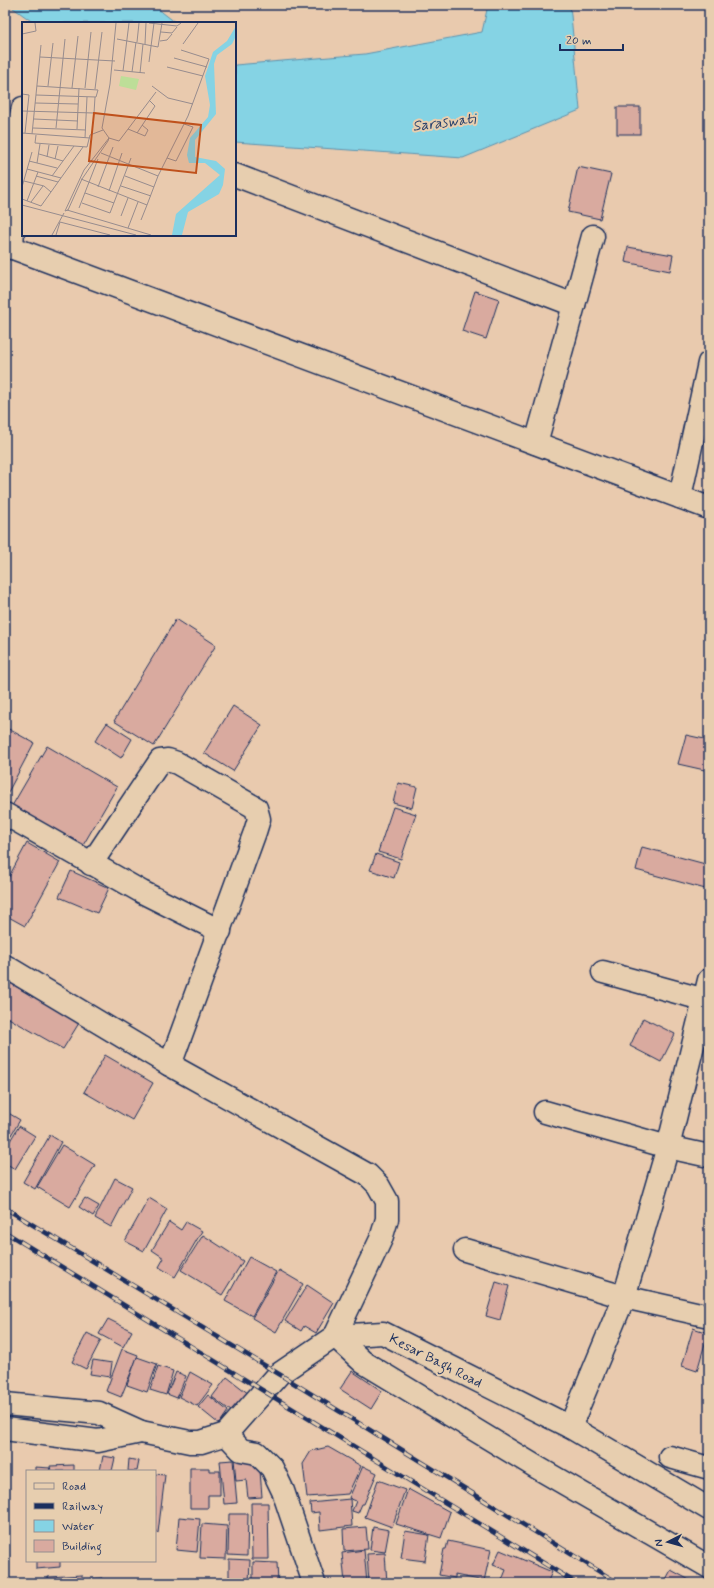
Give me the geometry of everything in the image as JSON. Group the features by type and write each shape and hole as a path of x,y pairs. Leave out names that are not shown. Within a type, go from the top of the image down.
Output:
{"street":[{"path":"22,112 18,126 8,246 709,508"},
{"path":"236,175 574,305"},
{"path":"536,443 593,236"},
{"path":"680,497 709,363"},
{"path":"91,864 155,766 160,761 168,760 177,763 256,808 259,819 220,931 170,1065"},
{"path":"5,814 91,864 220,931"},
{"path":"5,966 170,1065 368,1175 378,1185 387,1202 387,1218 381,1239 335,1336 279,1374 226,1434 201,1442 190,1442 141,1432 98,1413 5,1404"},
{"path":"570,1427 624,1297 668,1147 707,993 603,972"},
{"path":"545,1112 668,1147 709,1156"},
{"path":"465,1250 624,1297 709,1316"},
{"name":"Kesar Bagh Road","path":"335,1336 383,1333 570,1427 709,1509"},
{"path":"335,1336 363,1362 538,1468 709,1567"},
{"path":"5,1429 98,1441 141,1432"},
{"path":"226,1434 241,1450 257,1453 272,1468 283,1491 314,1583"},
{"path":"670,1458 709,1468"}],"water":[{"path":"9,5 153,5 175,22 33,22"},
{"name":"Saraswati","path":"488,5 570,5 580,110 463,158 236,142 236,65 365,54 482,32"}],"building":[{"path":"617,107 640,107 640,134 617,134"},
{"path":"578,167 611,174 600,219 568,212"},
{"path":"628,247 673,255 670,271 625,262"},
{"path":"475,291 499,299 486,339 462,331"},
{"path":"176,619 216,645 154,746 114,721"},
{"path":"233,706 262,725 233,771 204,753"},
{"path":"107,723 132,739 121,758 95,741"},
{"path":"5,727 34,743 5,798"},
{"path":"686,735 709,740 709,771 678,764"},
{"path":"47,746 117,787 82,847 12,806"},
{"path":"398,783 417,787 412,808 393,803"},
{"path":"393,807 416,814 401,859 378,852"},
{"path":"27,843 60,862 25,926 5,915 5,884"},
{"path":"642,847 709,865 709,890 636,870"},
{"path":"376,854 399,862 394,878 370,870"},
{"path":"71,871 109,888 97,913 59,897"},
{"path":"5,980 79,1023 63,1049 5,1016"},
{"path":"643,1018 675,1034 661,1062 630,1046"},
{"path":"105,1055 153,1083 132,1120 84,1092"},
{"path":"5,1111 20,1120 5,1145"},
{"path":"19,1126 35,1136 15,1169 5,1163 5,1149"},
{"path":"50,1135 61,1142 35,1189 23,1182"},
{"path":"62,1145 95,1165 70,1207 37,1187"},
{"path":"115,1178 132,1187 111,1227 95,1218"},
{"path":"85,1198 99,1206 93,1216 79,1207"},
{"path":"149,1198 167,1209 144,1251 125,1241"},
{"path":"169,1222 181,1230 186,1222 202,1231 175,1277 159,1267 164,1258 152,1250"},
{"path":"203,1235 243,1261 222,1295 181,1270"},
{"path":"249,1257 276,1272 252,1316 225,1301"},
{"path":"279,1270 303,1284 276,1332 252,1318"},
{"path":"496,1282 509,1286 500,1320 486,1316"},
{"path":"307,1285 334,1303 316,1333 304,1326 301,1331 285,1321"},
{"path":"108,1319 132,1331 123,1347 99,1334"},
{"path":"693,1328 708,1333 697,1371 682,1366"},
{"path":"87,1333 101,1340 86,1369 72,1362"},
{"path":"122,1349 138,1355 121,1397 106,1391"},
{"path":"137,1357 157,1364 147,1392 127,1385"},
{"path":"93,1360 112,1363 110,1377 90,1374"},
{"path":"158,1366 173,1371 166,1395 150,1390"},
{"path":"352,1371 382,1391 371,1409 340,1389"},
{"path":"176,1372 186,1376 177,1398 167,1394"},
{"path":"190,1372 213,1385 197,1406 179,1397"},
{"path":"227,1377 249,1394 235,1414 212,1397"},
{"path":"208,1395 228,1411 219,1424 198,1407"},
{"path":"328,1447 361,1466 348,1494 307,1497 303,1464 311,1451"},
{"path":"103,1456 115,1458 112,1470 100,1470"},
{"path":"259,1457 262,1497 248,1498 246,1480 236,1481 234,1459"},
{"path":"129,1459 139,1461 137,1470 128,1470"},
{"path":"233,1460 237,1503 224,1504 220,1461"},
{"path":"74,1465 74,1470 51,1470 50,1466"},
{"path":"363,1466 377,1473 364,1504 362,1504 358,1513 352,1511 356,1501 349,1498"},
{"path":"35,1467 50,1468 49,1470 35,1470"},
{"path":"190,1468 209,1468 209,1471 220,1471 220,1495 208,1495 208,1508 190,1508"},
{"path":"156,1474 165,1475 158,1533 156,1532"},
{"path":"378,1480 405,1490 392,1527 365,1517"},
{"path":"408,1489 450,1512 441,1538 396,1524"},
{"path":"350,1499 352,1526 320,1530 319,1512 311,1513 310,1503"},
{"path":"251,1503 268,1503 269,1559 252,1559"},
{"path":"229,1514 248,1514 247,1556 228,1555"},
{"path":"179,1517 200,1519 197,1552 176,1550"},
{"path":"202,1524 227,1526 226,1559 200,1558"},
{"path":"366,1527 368,1549 344,1551 343,1529"},
{"path":"373,1527 389,1530 385,1552 370,1550"},
{"path":"5,1531 7,1531 9,1560 5,1561"},
{"path":"405,1531 429,1535 425,1561 401,1558"},
{"path":"448,1541 491,1550 484,1581 455,1575 455,1578 439,1575 444,1549 446,1549"},
{"path":"364,1550 367,1583 345,1583 342,1553"},
{"path":"500,1550 552,1572 547,1583 508,1583 502,1580 506,1570 493,1565"},
{"path":"385,1553 387,1583 369,1583 367,1554"},
{"path":"229,1559 250,1560 249,1583 229,1583"},
{"path":"36,1562 60,1562 60,1567 36,1569"},
{"path":"253,1562 277,1563 278,1583 253,1583"},
{"path":"671,1570 695,1583 664,1583"},
{"path":"82,1575 83,1583 48,1583 48,1577"},
{"path":"102,1578 102,1583 90,1583 90,1579"},
{"path":"35,1580 35,1583 13,1583 13,1582"},
{"path":"307,1580 308,1583 279,1583 279,1582"}],"railway":[{"path":"5,1208 279,1374 618,1583"},
{"path":"5,1232 576,1583"}]}
